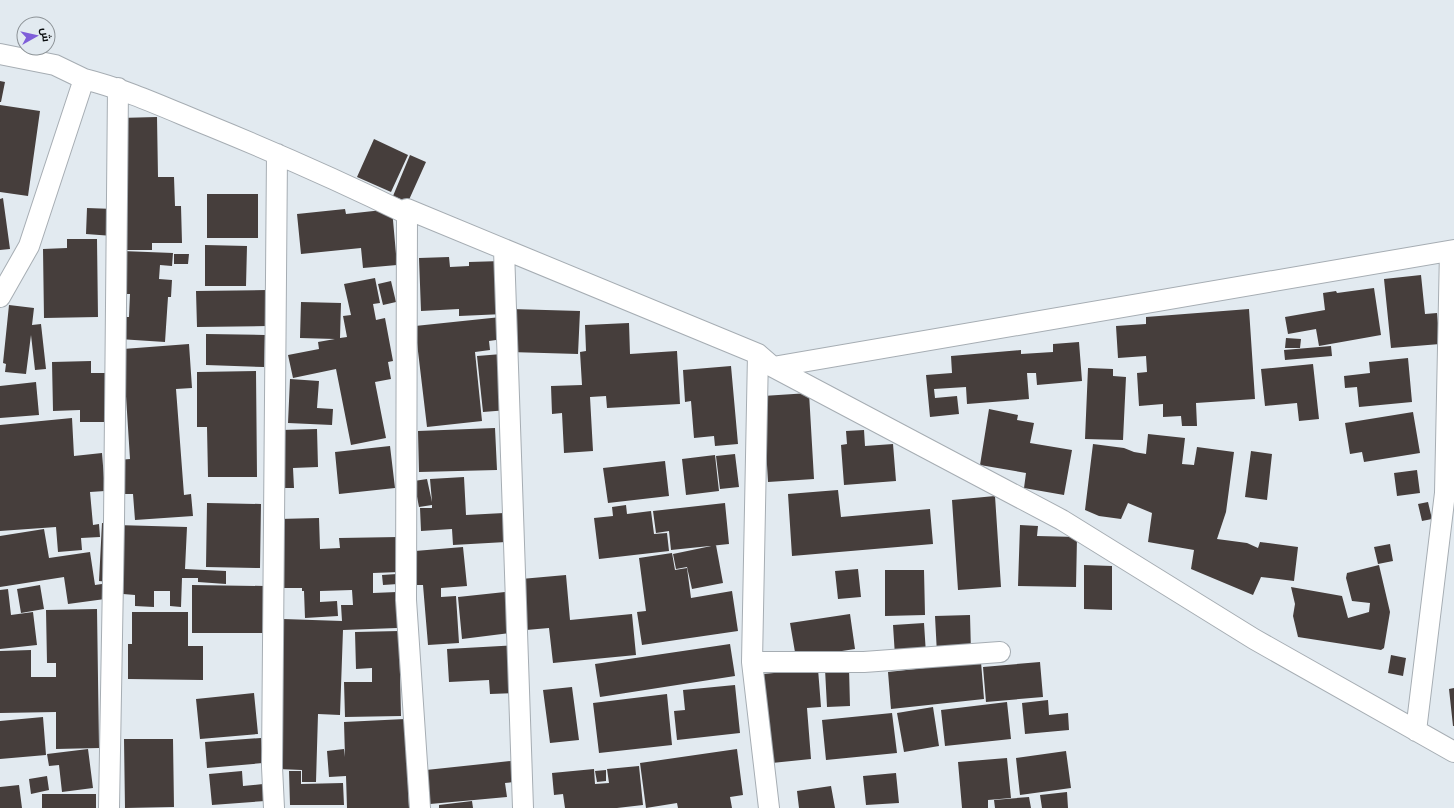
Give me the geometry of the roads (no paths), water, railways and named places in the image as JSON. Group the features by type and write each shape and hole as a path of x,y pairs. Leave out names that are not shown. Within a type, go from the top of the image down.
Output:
{"street":[{"path":"0,54 55,65 84,79 118,88 341,181 407,214"},
{"path":"0,297 29,246 84,79"},
{"path":"109,808 114,514 118,88"},
{"path":"274,808 272,766 278,154"},
{"path":"420,808 406,600 407,209 758,354 773,367 1062,520 1254,639 1454,752"},
{"path":"504,250 523,808"},
{"path":"773,367 1452,250 1445,493 1416,731"},
{"path":"758,354 752,662 769,808"},
{"path":"752,662 864,662 1000,652"}]}
